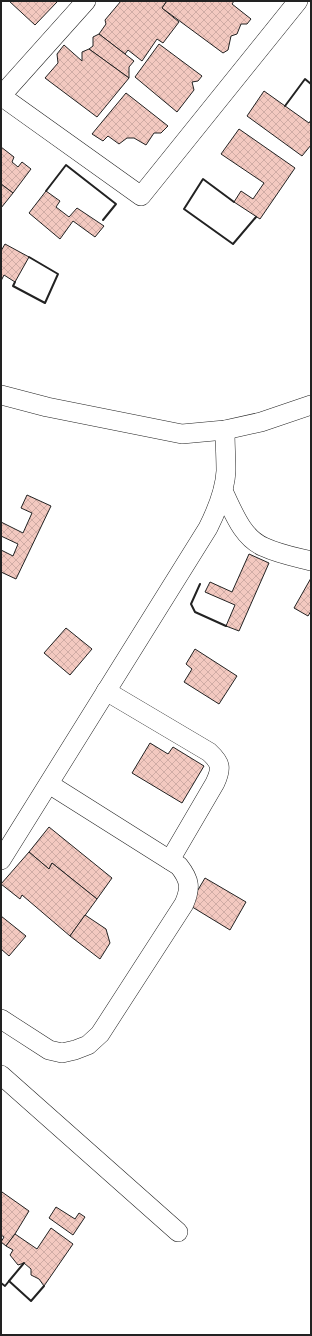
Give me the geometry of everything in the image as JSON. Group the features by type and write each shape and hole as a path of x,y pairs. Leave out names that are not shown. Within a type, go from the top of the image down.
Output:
{"street":[{"path":"83,2 1,96 141,196 298,1"},
{"path":"1,395 46,407 182,434 224,430 261,422 311,404"},
{"path":"1,860 208,528 217,510 226,472 224,430"},
{"path":"222,491 241,526 250,538 263,547 311,562"},
{"path":"106,691 209,752 218,760 220,772 216,783 170,860"},
{"path":"1,1019 49,1050 62,1053 75,1050 88,1044 100,1034 184,904 188,895 189,884 186,874 179,866 48,784"},
{"path":"1,1075 178,1232"}],"building":[{"path":"9,1 56,1 57,2 35,25"},
{"path":"121,1 167,1 162,8 179,22 163,43 157,39 142,61 128,50 125,54 99,34 106,24 105,20"},
{"path":"167,1 234,1 232,4 251,19 247,24 241,24 237,34 231,36 228,50 223,53 162,8"},
{"path":"99,34 134,61 129,67 129,78 89,49 93,46 93,37"},
{"path":"159,44 202,76 198,81 192,82 194,90 177,112 135,77"},
{"path":"64,45 82,61 82,52 89,49 129,78 97,117 45,78 58,63 57,54"},
{"path":"264,91 309,123 311,120 311,145 302,156 247,116"},
{"path":"126,93 168,126 161,133 154,133 146,145 134,138 127,138 119,144 108,136 103,141 92,134"},
{"path":"239,129 295,168 260,219 234,202 241,191 253,199 264,183 221,154"},
{"path":"1,147 14,157 12,162 18,167 22,162 31,169 13,193 1,184"},
{"path":"1,184 13,193 1,208"},
{"path":"46,191 60,201 56,207 69,217 77,208 104,226 95,237 73,221 60,239 29,213"},
{"path":"5,244 29,257 15,282 4,275 1,281 1,251"},
{"path":"27,495 51,506 16,579 1,572 1,550 13,556 18,544 1,536 1,522 23,533 32,513 21,508"},
{"path":"249,554 269,563 239,631 226,626 235,605 205,592 210,582 232,592"},
{"path":"311,578 311,611 308,616 294,608"},
{"path":"66,628 92,649 70,675 44,653"},
{"path":"195,649 237,676 219,704 184,682 192,669 186,664"},
{"path":"150,743 168,754 173,747 204,766 182,803 132,773"},
{"path":"49,827 112,878 97,899 52,863 49,869 29,852"},
{"path":"29,852 49,869 52,863 97,899 70,936 22,895 20,899 1,884"},
{"path":"205,878 246,902 230,930 189,905"},
{"path":"85,915 106,929 110,943 100,959 70,936"},
{"path":"1,916 26,936 9,956 1,949"},
{"path":"2,1192 29,1211 6,1246 1,1242 4,1237 1,1235"},
{"path":"56,1207 75,1219 79,1213 85,1217 73,1235 49,1218"},
{"path":"51,1228 73,1244 44,1286 39,1279 31,1275 31,1269 24,1263 18,1265 10,1255 13,1250 6,1246 15,1234 37,1249"}],"wall":[{"path":"285,106 305,79 311,84"},
{"path":"46,191 66,165 116,204 103,220"},
{"path":"234,202 203,179 184,209 233,244 256,217"},
{"path":"15,282 13,286 45,303 58,274 29,257"},
{"path":"200,584 191,604 195,612 226,626"},
{"path":"9,1281 24,1263"},
{"path":"1,1283 5,1286 9,1281 31,1301 44,1286"}]}
